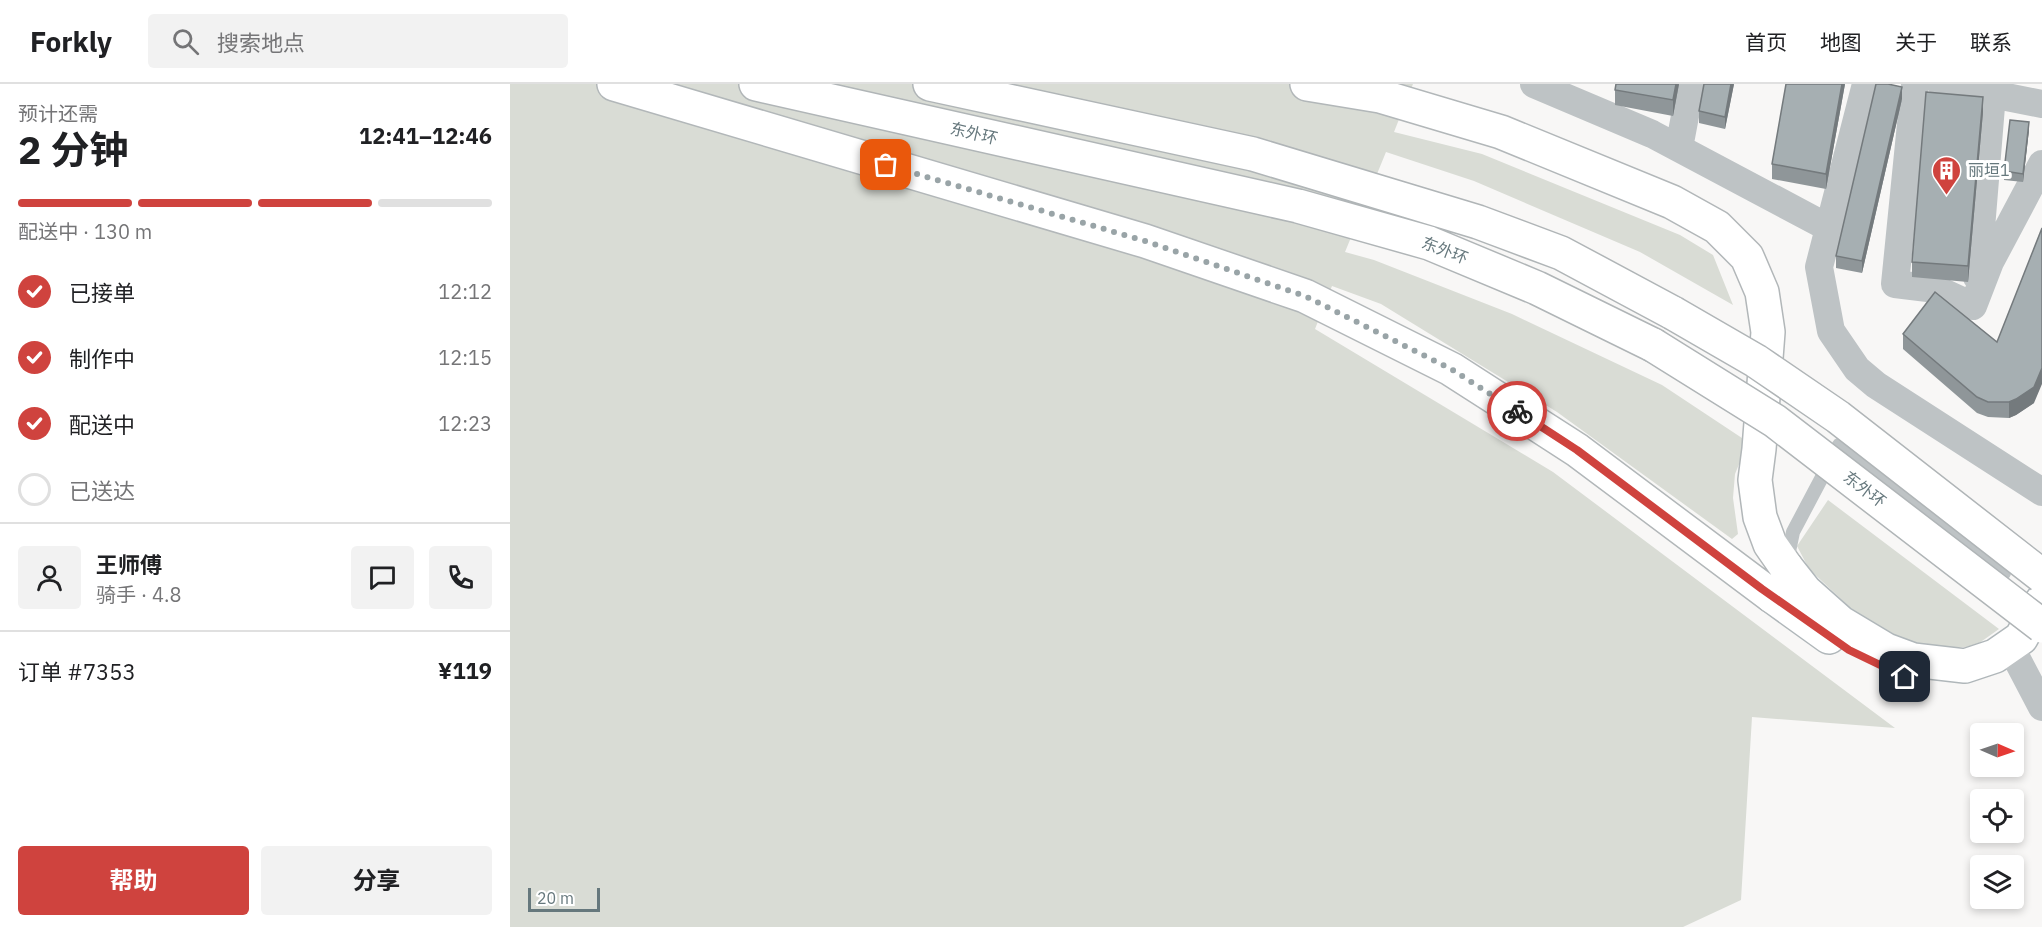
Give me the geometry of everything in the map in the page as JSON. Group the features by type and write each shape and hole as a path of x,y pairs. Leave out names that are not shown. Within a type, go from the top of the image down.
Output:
{"main road":[{"path":"614,84 1145,241 1305,296 1451,369 1779,582 1805,591 1841,623 1886,650 1913,660 1965,666 1995,656 2024,653 2021,638 2042,601"},
{"name":"东外环","path":"756,84 1298,206 1429,243 1537,288 1653,345 1775,421 2042,626"},
{"path":"930,84 1253,154 1478,222 1561,253 1756,361 1838,417 2042,576"},
{"path":"1307,84 1380,96 1501,132 1672,202 1717,227 1747,257 1762,292 1768,332 1760,449 1755,480 1760,517 1770,544 1779,582"}],"street":[{"path":"1679,148 1691,84"},
{"path":"1866,84 1819,267 1831,331 1857,369 1876,385 2042,492"},
{"path":"1915,84 1895,284 1936,289 1973,306 2006,230 2042,164"},
{"path":"1941,84 2042,104"},
{"path":"1544,86 1652,134 1829,228"},
{"path":"1983,279 1976,277 1992,94"},
{"path":"2024,653 2042,707"}],"lane":[{"path":"1779,582 1793,532 1839,445 2004,573"}],"shaded area":[{"path":"510,84 1413,84 1394,132 1482,154 1680,235 1713,255 1733,305 1640,252 1474,181 1386,152 1345,252 1374,260 1512,314 1662,385 1748,442 1735,474 1733,498 1738,534 1732,539 1557,412 1381,304 1332,286 1315,329 1553,472 1895,728 1752,717 1741,900 1683,927 510,927"},
{"path":"1828,500 1999,629 1975,646 1943,649 1897,638 1857,614 1809,569 1797,546"}],"building":[{"path":"1616,84 1676,84 1673,100 1615,90"},
{"path":"1704,84 1731,84 1725,117 1699,111"},
{"path":"1786,84 1842,84 1826,174 1772,164"},
{"path":"1876,84 1902,87 1862,261 1836,256"},
{"name":"丽垣1","path":"1926,92 1983,97 1968,266 1912,262"},
{"path":"2010,120 2029,122 2023,174 2004,171"},
{"path":"2042,228 2042,368 2034,387 2016,399 2009,402 1988,402 1977,397 1903,334 1935,292 1997,342"}],"way so far":[{"path":"886,165 1145,241 1305,296 1451,369 1517,411"}],"place":[{"name":"丽垣1","path":"1947,196"}],"route":[{"path":"1517,411 1577,450 1762,589 1849,650 1905,677"}]}
